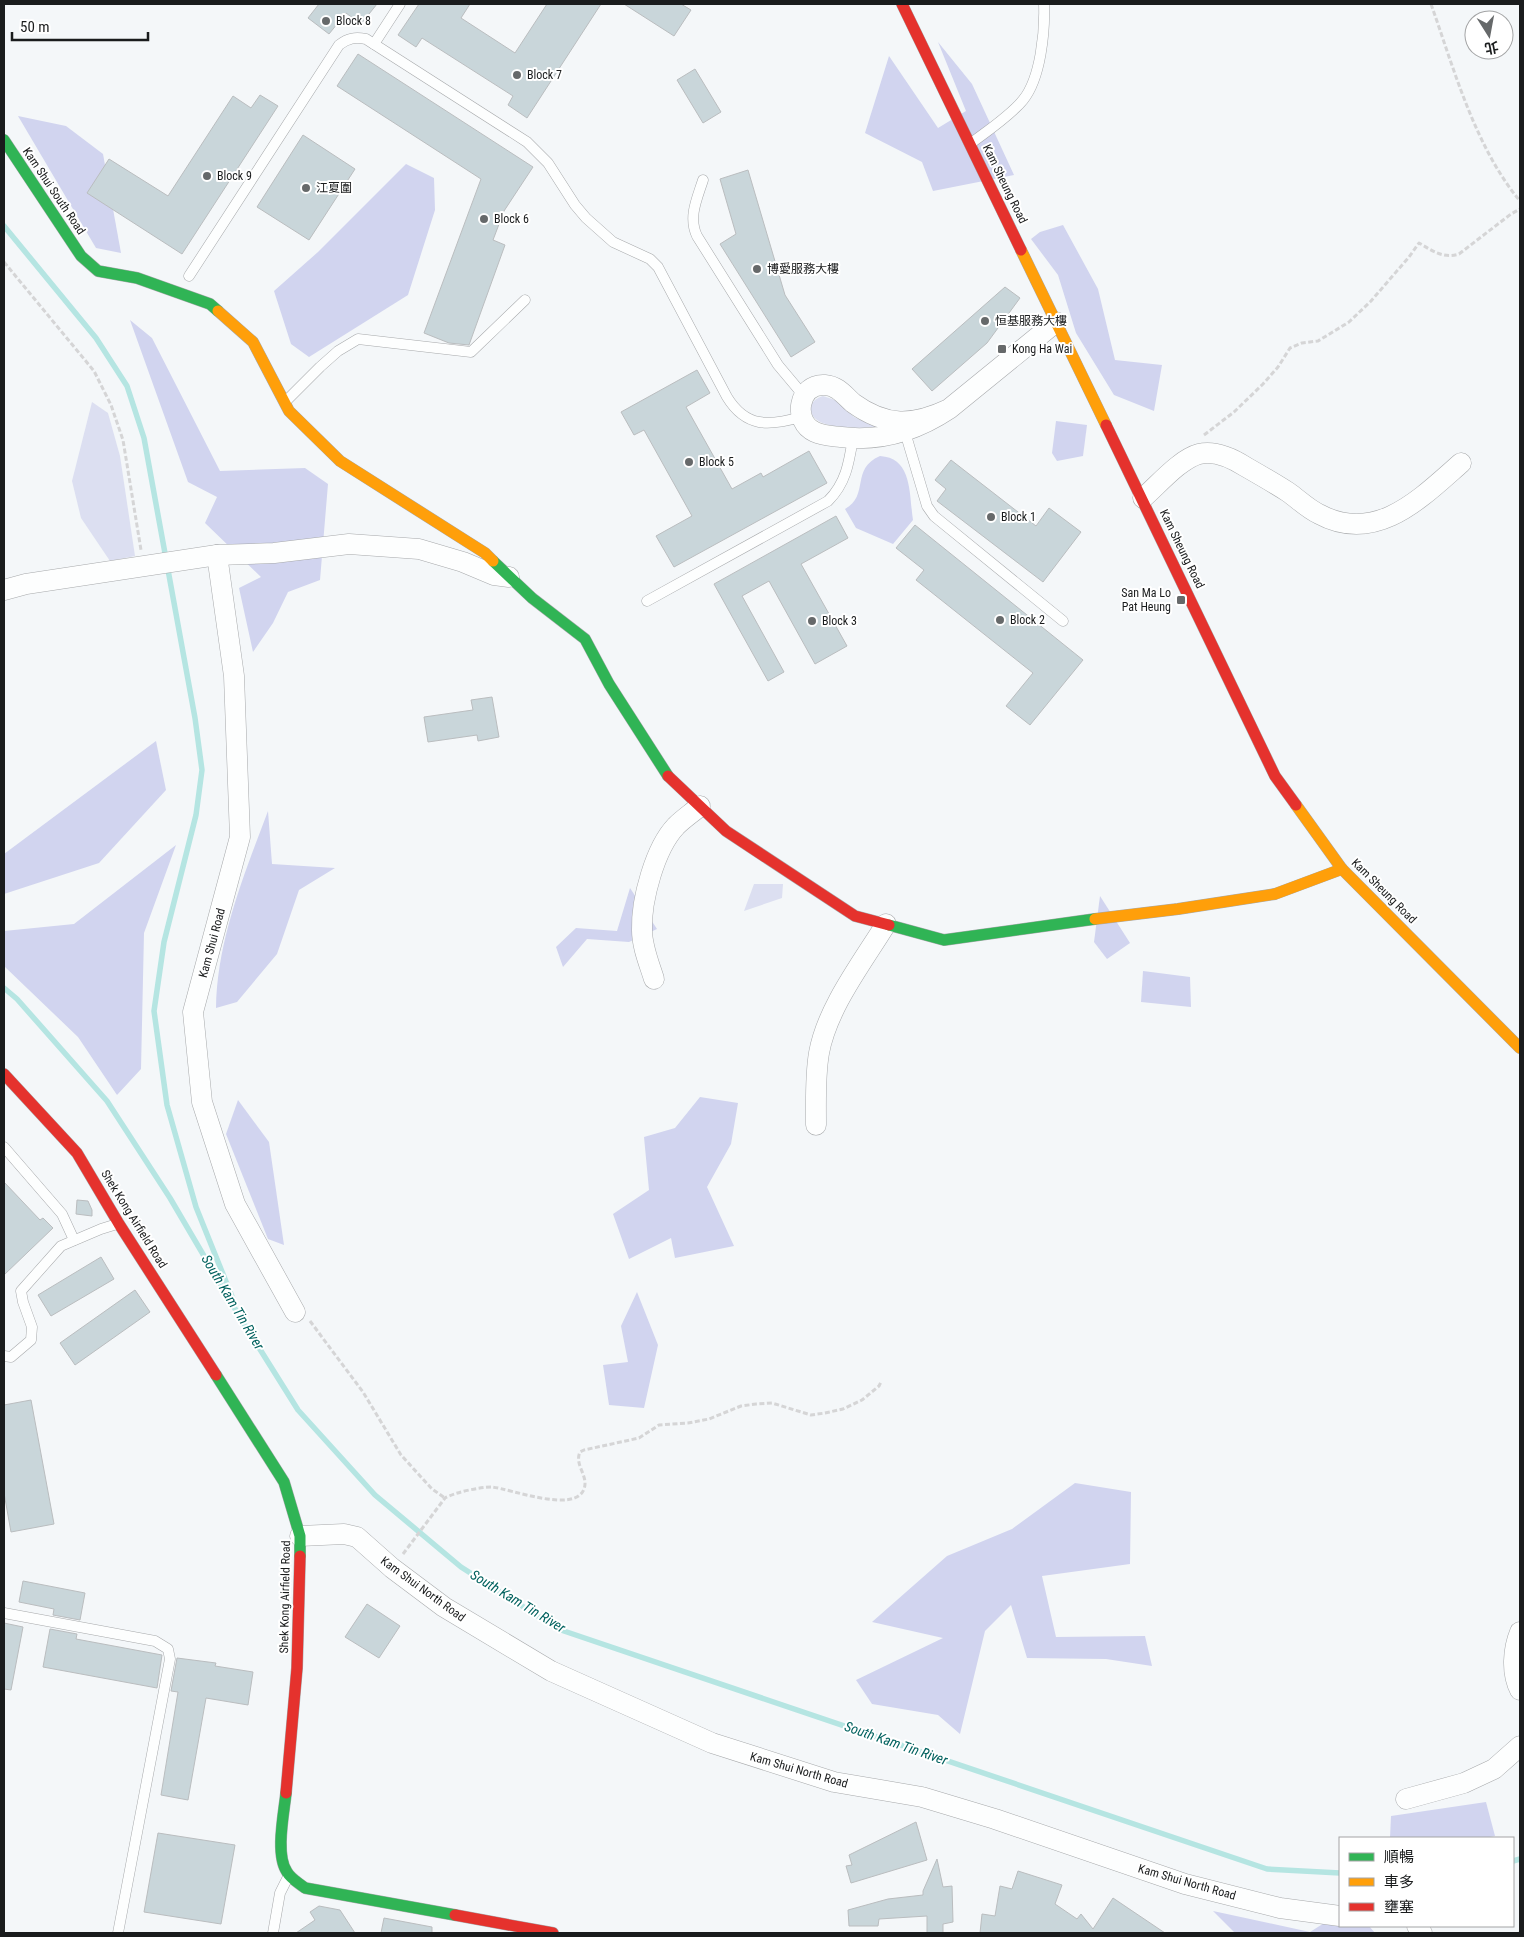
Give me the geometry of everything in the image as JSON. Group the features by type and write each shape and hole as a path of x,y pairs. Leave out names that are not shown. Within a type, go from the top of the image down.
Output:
{"street":[{"name":"Kam Sheung Road","path":"902,4 1275,776 1342,869 1520,1048"},
{"name":"Kam Shui South Road","path":"4,140 80,256 98,271 137,278 210,304 253,342 289,411 340,461 484,553 532,598 585,639 609,684 667,775 726,831 856,916 944,940 1059,923 1178,909 1275,894 1342,869"},
{"path":"949,409 927,419 905,422 883,418 865,410 833,386 822,385 812,388 804,396 800,406 801,417 806,427 815,432 853,438 885,437 905,432 926,423 949,409 1056,322"},
{"path":"1142,498 1187,459 1200,454 1218,454 1237,461 1319,514 1338,522 1364,525 1380,521 1415,503 1461,463"},
{"path":"4,590 26,584 217,555 274,553 349,544 419,549 463,562 494,575 511,578"},
{"name":"Kam Shui Road","path":"217,555 234,676 240,837 194,1012 202,1102 235,1204 296,1312"},
{"path":"654,979 646,955 642,931 644,902 660,850 675,826 700,806"},
{"path":"816,1125 816,1086 819,1052 829,1021 886,924"},
{"name":"Shek Kong Airfield Road","path":"4,1074 77,1153 119,1224 284,1482 300,1536 297,1668 281,1842 283,1866 289,1876"},
{"name":"Kam Shui North Road","path":"300,1536 350,1534 357,1537 392,1568 444,1607 551,1671 712,1743 834,1782 922,1797 995,1819 1185,1884 1280,1908 1339,1916"},
{"path":"1520,1632 1514,1658 1517,1685 1520,1690"},
{"path":"1406,1799 1464,1783 1494,1769 1520,1746"},
{"path":"289,1876 305,1888 553,1933"}],"lane":[{"path":"374,44 400,4"},
{"path":"970,144 1024,100 1034,77 1040,50 1045,23 1044,4"},
{"path":"189,276 339,45 352,38 366,39 527,142 548,163 575,205 593,224 614,242 650,259 658,267 727,397 738,412 755,422 764,424 783,422 801,417"},
{"path":"702,180 692,216 696,236 778,365 804,396"},
{"path":"285,402 320,367 358,339 471,352 525,300"},
{"path":"905,432 928,506 934,516 1063,621"},
{"path":"647,601 828,501 842,484 846,474 853,438"},
{"path":"4,1147 62,1214 74,1240"},
{"path":"4,1356 11,1357 30,1340 32,1327 21,1291 62,1246 119,1224"},
{"path":"4,1613 155,1641 168,1649 170,1659 118,1933"},
{"path":"273,1933 280,1893 289,1876"}],"path":[{"path":"1432,4 1483,145 1509,188 1520,201"},
{"path":"1196,456 1198,442 1208,430 1234,412 1262,384 1278,367 1290,348 1302,343 1318,341 1349,322 1371,301 1409,258 1418,243 1439,255 1449,257 1459,254 1520,209"},
{"path":"4,262 94,370 110,405 123,440 136,566"},
{"path":"296,1312 312,1322 362,1392 401,1455 432,1489 445,1498"},
{"path":"392,1568 445,1498 454,1493 467,1492 483,1487 503,1488 550,1500 576,1497 585,1488 585,1482 577,1459 580,1452 584,1450 639,1438 658,1425 688,1423 709,1419 741,1406 772,1403 811,1415 825,1414 843,1409 862,1400 880,1386 881,1382"}],"shaded area":[{"path":"938,42 972,84 1014,175 933,191 922,162 865,133 889,56 938,128 966,111"},
{"path":"18,116 66,126 103,154 121,253 96,248"},
{"path":"406,164 434,178 435,210 408,295 309,357 291,344 274,291 318,252"},
{"path":"1063,225 1098,289 1115,360 1162,365 1154,411 1114,395 1076,333 1058,275 1031,239 1040,232"},
{"path":"130,320 152,338 220,471 305,468 328,484 320,580 288,592 273,623 253,652 239,588 261,577 205,523 217,497 188,482"},
{"path":"823,396 835,400 854,417 877,427 838,427 819,421 813,416 811,406 815,400"},
{"path":"92,402 108,413 120,456 135,556 110,561 81,518 72,481"},
{"path":"1056,421 1087,425 1083,456 1057,461 1052,453"},
{"path":"880,456 891,458 899,463 910,489 913,520 893,544 856,528 845,509 857,497 865,468 871,461"},
{"path":"156,741 166,790 99,863 4,894 4,854"},
{"path":"268,811 272,864 335,868 299,890 277,954 237,1002 216,1008 221,958 233,908"},
{"path":"176,845 144,933 141,1069 117,1095 78,1037 4,966 4,931 74,924"},
{"path":"754,884 783,884 782,898 744,911"},
{"path":"630,888 657,929 629,942 587,939 563,967 556,947 576,928 617,931"},
{"path":"1100,896 1130,943 1107,959 1094,942"},
{"path":"1143,971 1190,977 1191,1007 1141,1002"},
{"path":"700,1097 738,1103 731,1144 707,1187 734,1246 675,1258 671,1238 629,1259 613,1214 649,1190 644,1137 675,1128"},
{"path":"238,1100 269,1142 284,1245 268,1239 226,1134"},
{"path":"637,1292 658,1345 644,1408 609,1405 603,1365 628,1362 621,1326"},
{"path":"1075,1483 1131,1492 1130,1564 1042,1576 1056,1637 1145,1636 1152,1666 1106,1659 1027,1658 1011,1605 985,1631 960,1734 938,1715 872,1704 856,1680 943,1638 872,1622 947,1556 1012,1529"},
{"path":"1486,1802 1495,1836 1390,1837 1391,1816"},
{"path":"1213,1911 1310,1932 1339,1914 1339,1927 1370,1927 1375,1933 1235,1933"}],"building":[{"name":"Block 8","path":"319,4 377,4 361,24 346,13 329,34 308,18"},
{"name":"Block 7","path":"419,4 470,4 461,18 515,53 547,4 601,4 527,118 508,105 513,96 422,38 416,47 398,35"},
{"path":"624,4 681,4 691,10 674,36"},
{"name":"Block 6","path":"358,54 533,167 504,211 493,240 505,245 469,345 449,343 424,333 481,179 337,86"},
{"path":"695,69 721,112 703,123 677,80"},
{"name":"Block 9","path":"260,95 278,106 182,254 87,193 109,159 168,196 233,96 251,108"},
{"name":"江夏圍","path":"303,135 355,169 309,240 257,207"},
{"name":"博愛服務大樓","path":"748,170 785,295 815,342 791,357 720,244 736,234 720,179"},
{"name":"恒基服務大樓","path":"1005,287 1020,298 987,343 932,391 912,369"},
{"name":"Block 5","path":"697,370 710,393 686,407 732,489 761,473 763,477 809,451 827,483 674,567 656,536 692,516 644,430 634,435 621,412"},
{"name":"Block 1","path":"951,460 1036,526 1049,508 1081,532 1043,582 937,501 946,489 935,480"},
{"name":"Block 3","path":"836,516 848,538 801,564 847,646 815,664 769,581 742,596 784,672 768,681 714,584"},
{"name":"Block 2","path":"915,525 1083,660 1030,725 1006,706 1033,673 916,580 924,570 896,548"},
{"path":"492,697 499,737 478,741 477,735 428,742 424,717 473,710 471,700"},
{"path":"4,1182 40,1220 43,1218 53,1228 4,1275"},
{"path":"77,1200 88,1201 92,1210 92,1216 76,1214"},
{"path":"101,1257 114,1279 51,1316 38,1295"},
{"path":"135,1290 150,1312 75,1365 60,1343"},
{"path":"31,1400 54,1524 11,1532 4,1493 4,1405"},
{"path":"23,1581 85,1593 80,1620 53,1615 54,1609 19,1602"},
{"path":"367,1604 400,1626 379,1658 345,1637"},
{"path":"4,1623 23,1627 11,1690 4,1689"},
{"path":"50,1629 77,1634 76,1639 162,1655 157,1688 43,1667"},
{"path":"177,1658 216,1663 215,1666 253,1672 248,1705 206,1698 188,1800 161,1795 178,1692 171,1691"},
{"path":"916,1822 927,1860 851,1883 846,1866 852,1865 849,1855"},
{"path":"158,1833 235,1845 221,1924 144,1912"},
{"path":"937,1859 943,1887 952,1886 953,1922 943,1924 943,1933 927,1933 927,1916 879,1919 878,1926 849,1926 848,1910 888,1899 923,1895"},
{"path":"1018,1871 1062,1885 1055,1904 1077,1919 1081,1914 1093,1929 1113,1898 1165,1933 980,1933 982,1914 995,1916 1000,1886 1012,1889"},
{"path":"319,1906 340,1910 355,1933 296,1933 315,1920 310,1912"},
{"path":"384,1918 432,1927 432,1933 381,1933"}],"waterway":[{"path":"4,226 96,338 127,386 144,438 195,718 202,770 196,815 164,942 154,1011 167,1105 196,1207 233,1299"},
{"name":"South Kam Tin River","path":"4,988 17,999 107,1101 170,1198 241,1319 298,1410 375,1495 461,1567 558,1629 1267,1869 1339,1873"},
{"name":"South Kam Tin River","path":"1514,1861 1520,1859"}],"traffic: fast":[{"path":"4,140 81,256 98,271 137,278 210,304 218,311"},
{"path":"493,561 532,598 585,639 609,684 668,776"},
{"path":"889,925 944,940 1095,919"},
{"path":"216,1375 284,1482 300,1536 300,1556"},
{"path":"286,1793 281,1834 283,1865 293,1879 305,1888 455,1915"}],"traffic: slow":[{"path":"1021,250 1106,425"},
{"path":"218,311 253,342 289,411 340,461 485,553 493,561"},
{"path":"1296,805 1342,869 1520,1048"},
{"path":"1095,919 1178,909 1275,894 1342,869"}],"traffic: jam":[{"path":"902,4 1021,250"},
{"path":"1106,425 1275,776 1296,805"},
{"path":"668,776 726,831 855,916 889,925"},
{"path":"4,1074 77,1153 119,1224 216,1375"},
{"path":"286,1793 297,1668 300,1556"},
{"path":"455,1915 553,1933"}],"place":[{"name":"Block 8","path":"326,21"},
{"name":"Block 7","path":"517,75"},
{"name":"Block 9","path":"207,176"},
{"name":"江夏圍","path":"306,188"},
{"name":"Block 6","path":"484,219"},
{"name":"博愛服務大樓","path":"757,269"},
{"name":"恒基服務大樓","path":"985,321"},
{"name":"Kong Ha Wai","path":"1002,349"},
{"name":"Block 5","path":"689,462"},
{"name":"Block 1","path":"991,517"},
{"name":"San Ma Lo Pat Heung","path":"1181,600"},
{"name":"Block 2","path":"1000,620"},
{"name":"Block 3","path":"812,621"}]}
